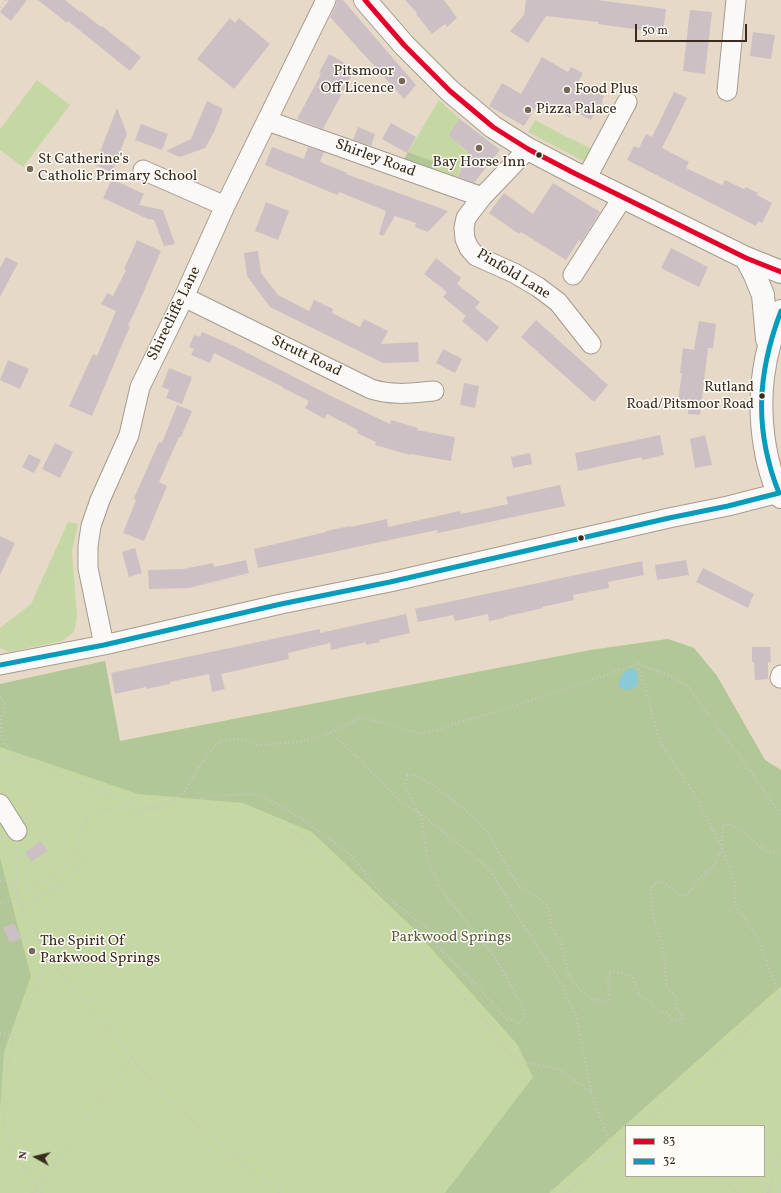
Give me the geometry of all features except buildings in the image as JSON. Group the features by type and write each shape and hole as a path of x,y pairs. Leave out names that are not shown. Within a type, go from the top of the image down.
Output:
{"main road":[{"path":"365,0 404,45 450,91 493,127 528,149 586,179 746,258 781,272"},
{"path":"746,258 763,295 767,350"},
{"path":"780,495 768,460 761,417 763,373 767,350 774,327 781,312"}],"street":[{"name":"Shirecliffe Lane","path":"104,645 88,568 88,546 91,526 100,500 129,435 140,387 184,297 225,206 326,0"},
{"path":"727,91 736,0"},
{"path":"586,179 626,102"},
{"name":"Shirley Road","path":"268,121 482,197"},
{"name":"Pinfold Lane","path":"528,149 482,197 466,218 464,228 465,239 469,248 476,256 514,273 538,287 558,302 591,344"},
{"path":"143,170 225,206"},
{"path":"573,275 623,197"},
{"name":"Strutt Road","path":"184,297 371,389 384,393 397,394 434,391"},
{"path":"0,666 104,645 281,604 390,582 670,518 780,495"},
{"path":"0,804 17,831"}],"path":[{"path":"0,7 6,0"},
{"path":"19,630 15,622 32,608 67,538"},
{"path":"638,664 660,742 694,794 722,848 735,882 736,890 734,899 736,908 747,921 759,940 781,1000 642,1125"},
{"path":"0,903 11,902 17,896 43,882 67,865 74,854 82,829 88,819 95,813 117,807 140,812 171,801 184,792 209,752 222,740 242,739 258,745 299,742 330,733 360,716 422,734 511,707 638,664 673,677 688,686 752,773 781,816"},
{"path":"0,697 4,701 5,707 1,724 4,744 20,758 75,781 135,804 153,808 173,808 205,797 228,794 254,794 270,800 296,815 350,854 381,893 426,927 438,947 479,988 506,1018 518,1023 525,1017 520,1002 497,960 441,890 427,858 422,820 405,786 407,776 414,774 438,789 470,814 488,834 518,885 547,905 550,914 551,926 561,942 568,974 580,990 591,998 603,1002 609,1000 609,972 626,975 633,978 641,997 649,1000 659,1011 667,1013 672,1019 677,1021 682,1020 681,1014 678,1009 675,996 667,989 662,948 654,919 650,892 653,885 658,882 665,883 679,895 687,894 697,881 715,865 722,848 723,825 731,824 768,852 781,853"},
{"path":"330,733 352,752 401,802 418,812 490,870 559,980 576,1016 592,1094 609,1140 625,1142"},
{"path":"0,763 20,758"},
{"path":"273,818 303,838 360,887 479,1013 514,1060 558,1069 592,1094"},
{"path":"17,831 17,896"},
{"path":"22,906 59,886 74,874 81,862 91,861"},
{"path":"0,881 10,878 17,896 48,958 164,1096 280,1193"},
{"path":"41,1193 17,1158 4,1121 5,1082 13,1035 34,993 48,958"},
{"path":"0,1033 13,1035"},
{"path":"32,1193 72,1142 132,1057"},
{"path":"566,1193 625,1142"},
{"path":"768,1193 781,1148"},
{"path":"716,1177 738,1193"}],"green space":[{"path":"37,80 70,105 23,167 0,150 0,129"},
{"path":"439,100 460,119 448,135 455,140 464,138 459,145 472,156 467,173 460,170 456,181 432,173 438,163 408,152"},
{"path":"535,120 592,149 585,162 528,132"},
{"path":"408,152 438,163 432,173 402,163"},
{"path":"68,522 78,524 72,551 77,616 74,632 62,641 9,652 0,648 0,628 31,604"},
{"name":"Parkwood Springs","path":"668,639 694,648 717,676 765,760 781,770 781,1193 0,1193 0,684 105,661 120,741 591,650"},
{"path":"668,639 694,648 717,676 765,760 781,770 781,986 549,1193 445,1193 533,1077 517,1044 412,927 312,832 243,803 138,794 0,747 0,684 105,661 120,741 591,650"},
{"path":"0,858 31,976 4,1052 0,1109"}],"water":[{"path":"630,668 637,671 638,684 631,690 619,688 621,676"}],"transit line":[{"name":"83","path":"365,0 404,45 450,91 493,127 528,149 574,173 746,258 781,272"},
{"name":"32","path":"0,665 104,645 281,604 390,582 669,518 728,506 779,493 765,447 762,424 762,402 763,380 767,357 781,311"}],"place":[{"name":"Pitsmoor Off Licence","path":"402,81"},
{"name":"Food Plus","path":"567,90"},
{"name":"Pizza Palace","path":"528,110"},
{"name":"Bay Horse Inn","path":"479,148"},
{"name":"St Catherine's Catholic Primary School","path":"30,169"},
{"name":"Rutland Road/Pitsmoor Road","path":"762,396"},
{"name":"The Spirit Of Parkwood Springs","path":"32,951"}]}
